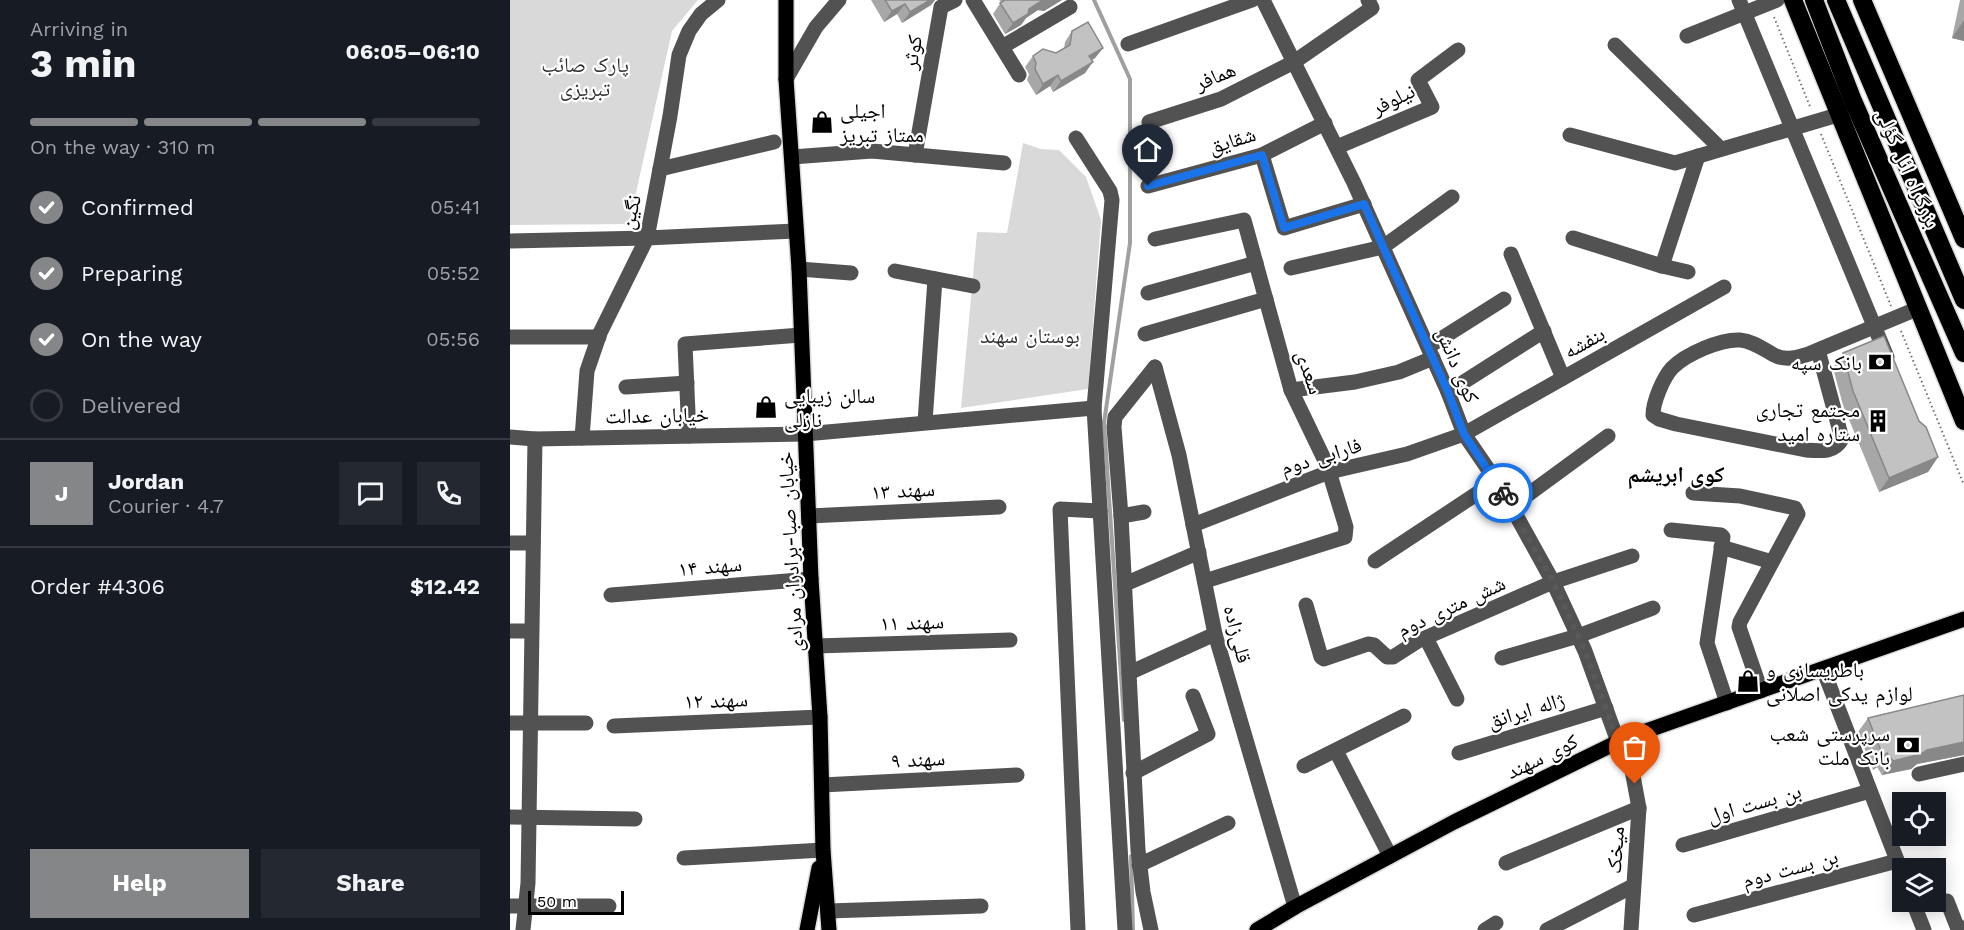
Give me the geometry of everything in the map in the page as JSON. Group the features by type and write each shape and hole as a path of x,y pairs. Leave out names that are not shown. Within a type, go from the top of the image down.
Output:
{"highway":[{"path":"1793,0 1964,421"},
{"name":"بزرگراه ائل گؤلی","path":"1814,0 1854,101 1964,353"},
{"name":"بزرگراه ائل گؤلی","path":"1836,0 1964,300"},
{"path":"1862,0 1964,239"}],"main road":[{"name":"خیابان صبا-برادران مرادی","path":"786,0 786,78 799,269 811,579 820,717 823,850"},
{"name":"کوی سهند","path":"1257,930 1295,907 1454,822 1622,740 1964,619"},
{"path":"823,850 829,930"},
{"path":"807,930 823,850"}],"street":[{"path":"786,78 816,27 839,0"},
{"name":"کوثر","path":"915,155 941,8 955,0"},
{"path":"974,0 1019,75"},
{"path":"1128,44 1252,0"},
{"name":"کوی دانش","path":"1263,0 1364,204 1448,392 1464,434 1496,481 1553,582 1578,636 1606,708 1622,740"},
{"name":"همافر","path":"1149,122 1221,99 1294,62 1372,8 1368,0"},
{"name":"نگین","path":"582,438 587,371 599,337 647,238 679,55 689,30 714,1"},
{"path":"1687,36 1742,6 1773,2"},
{"path":"1742,6 1892,368"},
{"path":"1002,47 1070,7"},
{"path":"1615,45 1721,149"},
{"name":"نیلوفر","path":"1337,147 1432,107 1418,80 1458,50"},
{"path":"1570,135 1675,163 1841,114"},
{"name":"شقایق","path":"1148,186 1262,155 1325,123"},
{"path":"1076,138 1110,191 1112,200 1094,408 1125,930"},
{"path":"660,169 774,142"},
{"path":"792,157 872,151 1004,163"},
{"path":"1262,155 1284,228 1364,204"},
{"path":"1662,266 1698,156"},
{"path":"1291,268 1383,247 1452,197"},
{"name":"سعدی","path":"1155,239 1244,220 1291,390 1329,472 1346,527 1345,537 1204,581"},
{"path":"510,242 796,231"},
{"path":"1574,238 1688,272"},
{"path":"1511,254 1563,378"},
{"path":"1148,293 1256,263"},
{"path":"799,269 851,273"},
{"path":"895,271 973,286"},
{"path":"925,422 935,279"},
{"name":"بنفشه","path":"1464,434 1724,287"},
{"path":"1145,334 1266,299"},
{"path":"1291,390 1355,382 1399,372 1430,353 1504,299"},
{"path":"1818,350 1842,439 1838,446 1831,449 1806,450 1676,424 1653,415 1659,392 1672,369 1687,357 1712,345 1742,340 1760,346 1776,356 1785,358 1803,356 1918,308"},
{"path":"1448,392 1544,331"},
{"path":"688,436 685,344 801,335"},
{"path":"510,337 599,337"},
{"name":"قلی‌زاده","path":"1121,516 1115,417 1155,367 1179,455 1215,634 1295,907"},
{"path":"626,387 687,383"},
{"name":"خیابان عدالت","path":"510,438 806,434 1094,408"},
{"name":"فارابی دوم","path":"1193,525 1329,472 1407,454 1464,434"},
{"path":"1511,507 1608,436"},
{"path":"523,930 518,906 528,883 535,439"},
{"path":"1376,561 1496,481"},
{"path":"1693,493 1740,495 1795,508 1798,514 1740,622 1739,627 1761,691"},
{"name":"سهند ۱۳","path":"809,516 999,507"},
{"path":"1078,930 1060,509 1101,511"},
{"path":"1144,512 1121,516 1139,865 1151,930"},
{"path":"1671,530 1720,535 1723,539 1707,643 1727,703"},
{"path":"510,543 534,543"},
{"path":"1721,547 1772,562"},
{"path":"1125,584 1199,552"},
{"name":"شش متری دوم","path":"1306,605 1321,657 1324,659 1368,644 1374,645 1387,657 1393,657 1426,638 1553,582 1632,556"},
{"name":"سهند ۱۴","path":"611,595 811,579"},
{"path":"1502,658 1578,636 1653,608"},
{"path":"510,631 531,631"},
{"path":"1129,673 1215,634"},
{"path":"1426,638 1457,699"},
{"name":"سهند ۱۱","path":"816,646 1010,640"},
{"path":"1823,669 1896,858"},
{"path":"1133,773 1208,734 1193,696"},
{"name":"ژاله ایرانق","path":"1459,753 1606,708"},
{"path":"1304,766 1404,716"},
{"name":"سهند ۱۲","path":"614,726 820,717"},
{"path":"510,723 586,723"},
{"name":"میخک","path":"1622,740 1639,808 1631,930"},
{"path":"1336,751 1389,856"},
{"path":"1918,774 1964,764"},
{"name":"سهند ۹","path":"822,785 1017,775"},
{"name":"بن بست اول","path":"1683,845 1870,791"},
{"path":"1506,863 1639,808"},
{"path":"510,817 635,819"},
{"path":"1139,865 1228,823"},
{"path":"684,858 823,850"},
{"name":"بن بست دوم","path":"1694,915 1892,869"},
{"path":"1547,930 1633,886"},
{"path":"1947,901 1958,929 1964,928"},
{"path":"518,906 609,906"},
{"path":"828,911 981,906"},
{"path":"1915,912 1919,929"}],"path":[{"path":"1773,2 1816,121 1892,309"},
{"path":"1901,331 1964,485"}],"green space":[{"name":"پارک صائب تبریزی","path":"510,0 698,0 672,31 629,224 510,225"},
{"name":"بوستان سهند","path":"1023,143 1041,149 1059,150 1086,177 1101,220 1088,389 961,408 977,232 1007,233"}],"building":[{"path":"885,0 930,0 910,12 905,4 892,11"},
{"path":"1005,0 1043,0 1029,9 1028,14 1013,23 1000,3"},
{"path":"1088,22 1103,48 1089,56 1093,62 1061,81 1058,75 1043,84 1035,69 1036,63 1033,56 1043,49 1056,53 1070,45 1072,31"},
{"name":"مجتمع تجاری ستاره امید","path":"1884,336 1919,421 1926,427 1938,457 1889,478 1853,391 1843,353"},
{"path":"1964,695 1964,742 1927,750 1921,754 1893,761 1887,753 1883,756 1868,718"}],"waterway":[{"path":"1094,0 1130,79 1130,243 1104,423 1124,720"},
{"path":"1131,856 1133,930"}],"way so far":[{"path":"1503,493 1553,582 1585,651 1618,742 1626,738 1635,784"}],"place":[{"name":"اجیلی ممتاز تبریز","path":"822,122"},
{"name":"بانک سپه","path":"1880,362"},
{"name":"سالن زیبایی نازلی","path":"766,407"},
{"name":"مجتمع تجاری ستاره امید","path":"1878,421"},
{"name":"باطریسازی و لوازم یدکی اصلانی","path":"1748,681"},
{"name":"سرپرستی شعب بانک ملت","path":"1908,745"}],"district":[{"name":"کوی ابریشم","path":"1676,474"}],"route":[{"path":"1148,186 1262,155 1284,228 1364,204 1448,392 1464,434 1503,493"}]}
